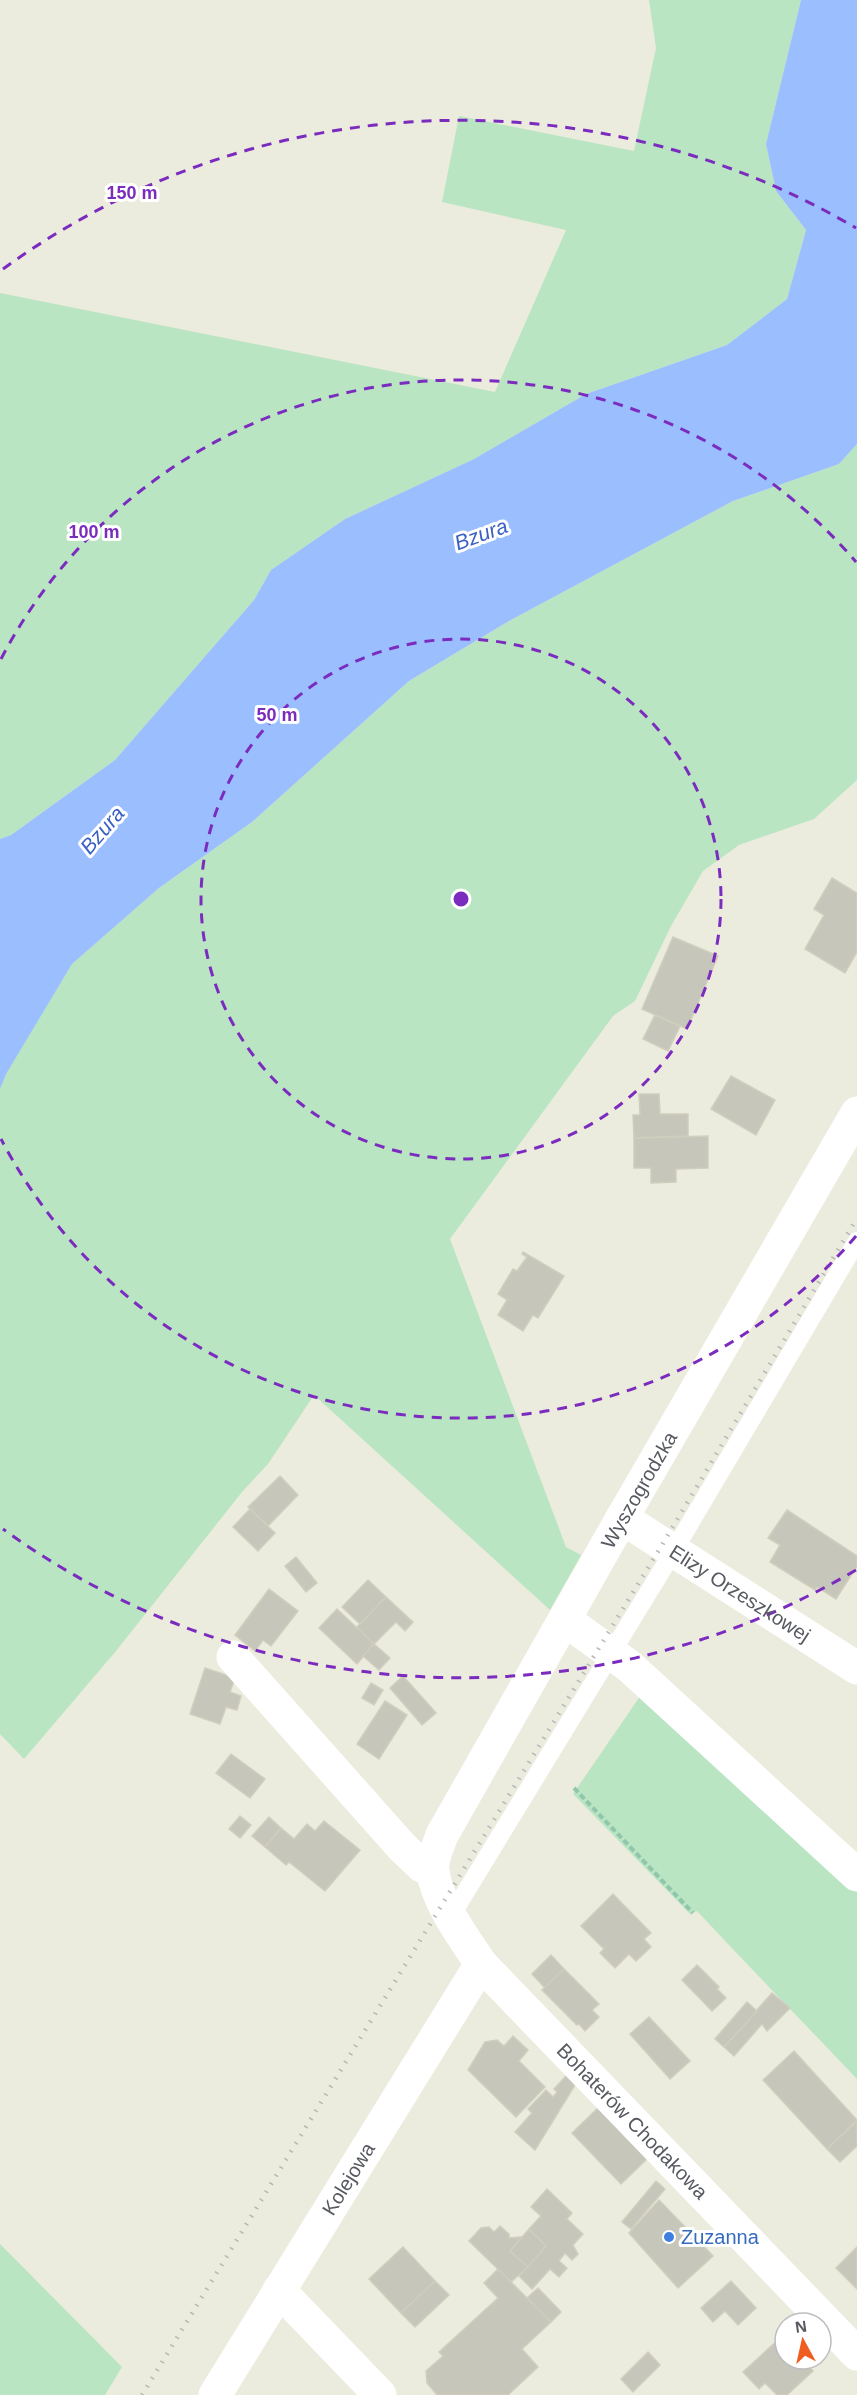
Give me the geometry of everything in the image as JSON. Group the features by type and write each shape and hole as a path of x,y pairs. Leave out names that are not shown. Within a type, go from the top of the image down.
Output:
{"street":[{"name":"Wyszogrodzka","path":"433,1872 434,1857 442,1835 622,1518 857,1113"},
{"name":"Elizy Orzeszkowej","path":"622,1518 857,1668"},
{"path":"565,1620 611,1652 704,1733 857,1875"},
{"path":"233,1657 402,1847 422,1866 433,1872"},
{"name":"Bohaterów Chodakowa","path":"433,1872 443,1902 481,1964 857,2354"},
{"name":"Kolejowa","path":"215,2395 481,1964"},
{"path":"279,2290 380,2395"}],"lane":[{"path":"451,1916 673,1552 857,1241"}],"path":[{"path":"574,1788 693,1913"}],"green space":[{"path":"649,0 801,0 766,144 776,191 806,230 787,299 727,345 586,394 474,459 345,519 271,570 254,600 115,760 11,835 0,839 0,293 495,392 566,230 442,202 459,116 634,151 656,48"},
{"path":"857,444 857,780 814,819 739,845 703,871 671,926 635,1001 613,1016 450,1239 566,1547 581,1555 550,1610 314,1395 268,1464 242,1492 116,1651 24,1759 0,1734 0,1089 5,1074 72,964 159,888 252,822 409,681 509,621 733,501 839,464"},
{"path":"645,1689 857,1884 857,2079 697,1911 690,1914 573,1794"},
{"path":"0,2244 122,2367 105,2395 0,2395"}],"water":[{"name":"Bzura","path":"801,0 857,0 857,444 839,464 733,501 509,621 409,681 252,822 159,888 72,964 6,1074 0,1089 0,839 11,835 115,760 254,600 271,570 345,519 474,459 586,394 727,345 787,299 806,230 776,191 766,144"}],"building":[{"path":"832,878 857,893 857,952 845,973 805,949 824,915 814,909"},
{"path":"673,937 718,956 687,1029 642,1009"},
{"path":"655,1015 680,1026 668,1051 643,1039"},
{"path":"731,1076 775,1100 756,1135 711,1109"},
{"path":"639,1094 659,1094 660,1114 688,1114 688,1136 634,1138 633,1115 640,1115"},
{"path":"708,1136 708,1168 676,1169 676,1182 651,1183 651,1168 634,1168 634,1138"},
{"path":"523,1252 564,1276 538,1318 533,1315 523,1331 498,1315 507,1300 498,1294 513,1269 517,1271 527,1257 522,1254"},
{"path":"280,1476 298,1495 268,1526 248,1507"},
{"path":"250,1509 275,1533 258,1551 233,1527"},
{"path":"787,1510 857,1556 857,1566 836,1599 817,1587 815,1590 770,1562 780,1545 768,1538"},
{"path":"296,1557 317,1583 306,1592 285,1566"},
{"path":"368,1580 386,1597 360,1624 342,1607"},
{"path":"269,1589 298,1611 271,1646 263,1640 255,1651 235,1635"},
{"path":"386,1597 413,1622 405,1631 396,1622 374,1644 356,1628"},
{"path":"337,1609 374,1644 357,1664 319,1628"},
{"path":"374,1644 390,1658 379,1670 363,1656"},
{"path":"205,1668 235,1678 230,1692 241,1696 237,1710 226,1707 220,1724 190,1714"},
{"path":"403,1676 436,1713 422,1725 390,1688"},
{"path":"371,1683 383,1690 374,1705 362,1698"},
{"path":"385,1701 407,1715 379,1759 357,1744"},
{"path":"231,1754 265,1779 250,1798 216,1773"},
{"path":"240,1816 251,1825 240,1838 229,1829"},
{"path":"269,1817 281,1828 265,1847 252,1836"},
{"path":"324,1821 360,1850 325,1891 289,1862 286,1865 265,1847 281,1828 294,1839 307,1824 315,1831"},
{"path":"613,1894 651,1933 644,1939 651,1947 636,1961 629,1954 615,1968 600,1953 604,1949 581,1926"},
{"path":"551,1955 564,1969 545,1988 532,1974"},
{"path":"697,1965 719,1987 717,1989 726,1998 712,2011 682,1980"},
{"path":"564,1969 599,2004 592,2010 599,2017 585,2031 542,1990"},
{"path":"772,1993 790,2008 767,2031 762,2024 734,2056 724,2047"},
{"path":"747,2002 757,2011 724,2047 715,2039"},
{"path":"649,2017 690,2061 670,2079 630,2034"},
{"path":"513,2036 528,2050 519,2061 545,2087 516,2117 468,2070 485,2042 497,2040 504,2046"},
{"path":"794,2051 857,2120 827,2149 763,2080"},
{"path":"566,2076 575,2085 535,2150 515,2132 532,2113 528,2109 546,2090 553,2097 557,2092 554,2089"},
{"path":"599,2107 648,2158 621,2184 572,2133"},
{"path":"857,2121 857,2146 840,2162 827,2149"},
{"path":"656,2181 665,2189 631,2229 622,2222"},
{"path":"547,2189 572,2213 567,2219 583,2234 573,2245 578,2254 572,2260 565,2253 559,2261 567,2268 559,2277 550,2269 532,2289 519,2276 546,2246 529,2229 541,2216 531,2207"},
{"path":"659,2200 713,2256 678,2288 629,2233"},
{"path":"500,2226 509,2234 509,2238 522,2237 510,2251 528,2267 511,2282 469,2241 481,2228 489,2227 494,2232"},
{"path":"529,2229 546,2246 528,2267 510,2251"},
{"path":"403,2247 435,2281 401,2313 369,2279"},
{"path":"857,2247 857,2289 836,2268"},
{"path":"498,2269 551,2322 522,2349 538,2367 508,2395 437,2395 427,2383 426,2371 443,2356 439,2352 498,2298 484,2283"},
{"path":"435,2281 449,2295 415,2327 401,2313"},
{"path":"731,2281 756,2308 738,2325 725,2311 713,2322 701,2308"},
{"path":"538,2288 561,2312 551,2322 527,2298"},
{"path":"773,2344 773,2371 813,2371 787,2395 777,2395 765,2383 759,2389 743,2372"},
{"path":"648,2352 660,2365 633,2392 621,2379"}],"railway":[{"path":"142,2395 662,1545 857,1218"}],"place":[{"name":"Zuzanna","path":"669,2237"}]}
